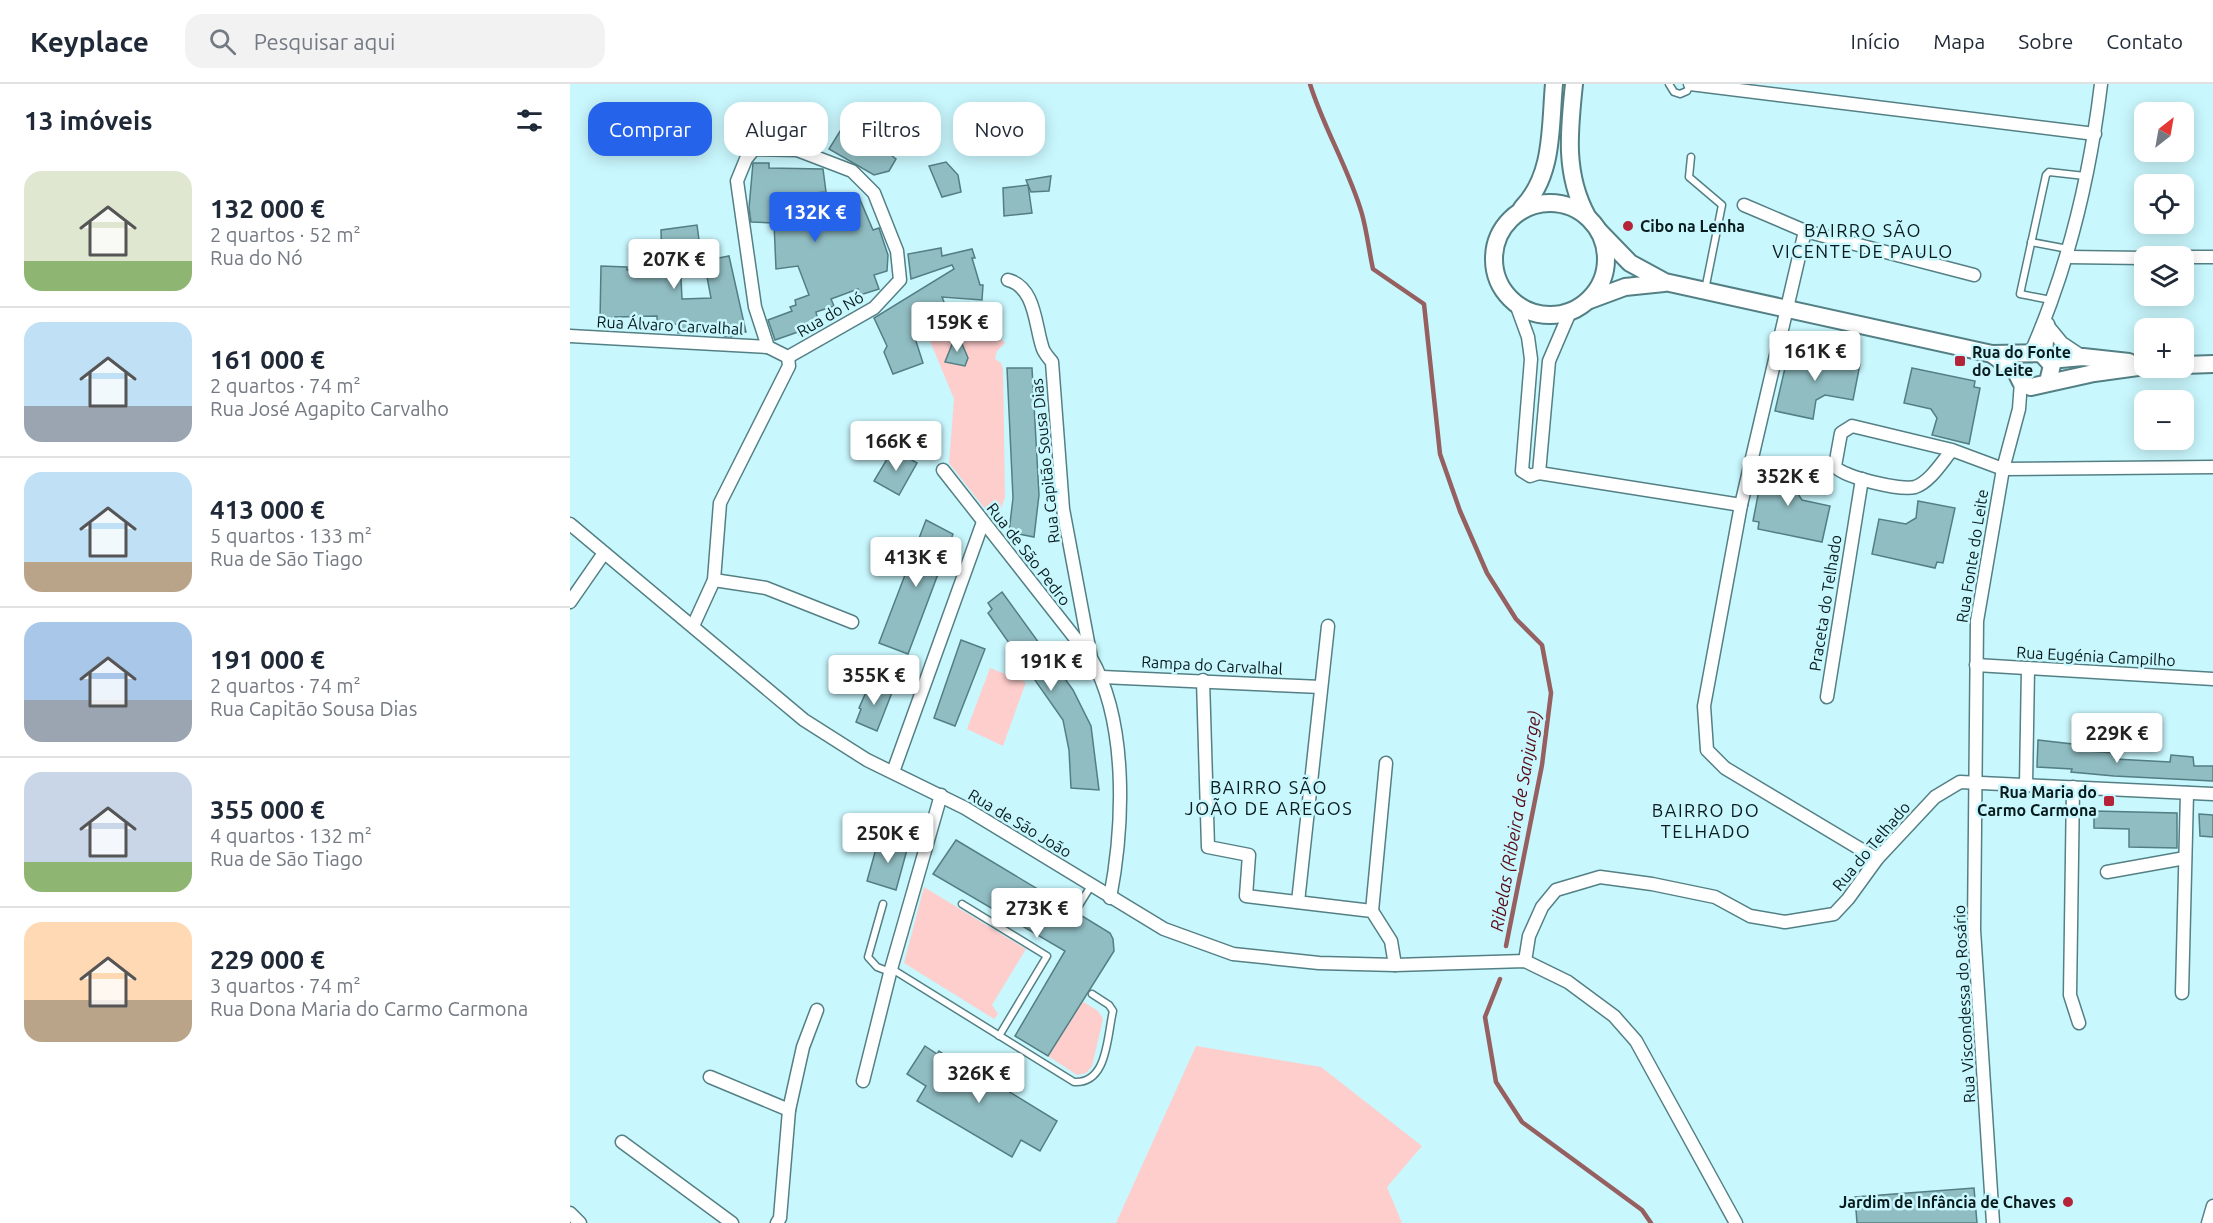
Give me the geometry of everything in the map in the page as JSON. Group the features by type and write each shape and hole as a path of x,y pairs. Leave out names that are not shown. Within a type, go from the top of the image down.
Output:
{"street":[{"path":"1554,84 1546,171 1538,189 1520,211 1506,223 1497,238 1493,256 1495,274 1503,291 1516,304 1532,313 1551,315 1570,312 1587,302 1625,287 1665,282"},
{"path":"1574,84 1570,168 1576,193 1588,217 1630,263 1665,282 1992,354 2084,357 2134,364"},
{"path":"1690,84 2095,134"},
{"path":"2038,355 2068,253 2095,134 2101,84"},
{"name":"Rua do Nó","path":"753,149 797,150 852,171 874,193 897,251 900,280 874,308 788,357 768,347 755,307 737,181 753,149"},
{"path":"1520,211 1536,204 1555,202 1572,207 1588,217"},
{"path":"1744,205 1805,231 1974,275"},
{"path":"1587,302 1599,287 1605,269 1606,249 1599,231"},
{"path":"1805,231 1741,505 1704,706 1707,750 1725,768 1877,859"},
{"path":"2068,253 2134,257"},
{"path":"2194,257 2213,257"},
{"name":"Rua Capitão Sousa Dias","path":"1008,280 1023,289 1034,311 1042,348 1052,362 1063,509 1091,658 1102,677 1120,748 1115,870 1110,898"},
{"path":"1516,304 1528,337 1531,359 1522,471 1530,476 1539,473 1741,505"},
{"path":"2038,355 2048,326 2051,305"},
{"path":"1539,473 1549,361 1570,312"},
{"path":"2048,326 2062,343 2084,357"},
{"name":"Rua Álvaro Carvalhal","path":"570,336 768,347"},
{"path":"1992,354 2019,377 2043,385 2134,367"},
{"path":"2019,409 2018,362 2038,355"},
{"path":"2019,409 2043,385 2052,371 2038,355"},
{"path":"693,626 714,580 720,503 789,366 788,357"},
{"path":"2194,364 2213,364"},
{"name":"Rua Fonte do Leite","path":"1975,782 1977,621 2003,469 2019,409"},
{"path":"1952,450 1924,482 1916,487 1908,488 1843,475 1835,466 1841,433 1845,428 1852,426 1952,450 2003,469 2213,467"},
{"name":"Rua de São Pedro","path":"943,470 1091,658"},
{"name":"Praceta do Telhado","path":"1827,697 1862,479"},
{"path":"893,772 983,522"},
{"name":"Rua de São João","path":"570,524 804,720 835,742 941,795 1164,929 1233,954 1318,963 1395,965 1525,961"},
{"path":"570,602 604,553"},
{"path":"714,580 766,588 852,622"},
{"path":"1298,902 1328,626"},
{"name":"Rua Eugénia Campilho","path":"1976,666 2213,679"},
{"path":"2026,785 2028,668"},
{"name":"Rampa do Carvalhal","path":"1102,677 1321,687"},
{"path":"1203,680 1208,847 1249,855 1246,896 1372,911"},
{"path":"1386,762 1372,911 1391,941 1395,965"},
{"name":"Rua do Telhado","path":"1525,961 1529,936 1542,907 1556,890 1600,877 1652,884 1715,897 1750,916 1785,922 1834,914 1877,859 1941,792 1959,782 2213,794"},
{"name":"Rua Viscondessa do Rosário","path":"1975,782 1974,930 1993,1223"},
{"path":"2073,787 2070,995 2079,1023"},
{"path":"2182,993 2187,793"},
{"path":"863,1081 891,970 941,795"},
{"path":"2107,872 2185,858"},
{"path":"1525,961 1568,982 1614,1016 1636,1041 1736,1223"},
{"path":"777,1223 780,1218 789,1110 803,1047 817,1010"},
{"path":"710,1077 789,1110"},
{"path":"622,1142 732,1223"},
{"path":"2208,1223 2213,1206"},
{"path":"570,1212 580,1223"}],"lane":[{"path":"1669,84 1674,92 1680,94 1687,91 1690,84"},
{"path":"1692,157 1689,177 1722,205 1705,291"},
{"path":"2051,305 2020,294 2046,175 2049,172 2085,176"},
{"path":"2031,242 2068,253"},
{"path":"1076,910 1091,885"},
{"path":"883,904 868,957 878,967 891,970 1074,1082 1085,1083 1095,1077 1101,1068 1113,1011 1109,1005 1092,994"},
{"path":"962,904 1047,956 999,1036"}],"shaded area":[{"path":"927,293 942,298 950,317 977,314 984,318 982,324 995,338 998,336 1005,343 997,351 995,359 1001,363 1003,369 1005,497 999,515 993,519 949,463 954,399 911,295"},
{"path":"990,668 1026,682 1003,746 967,729"},
{"path":"924,887 1026,949 992,1005 998,1014 994,1019 904,963"},
{"path":"1082,1001 1098,1011 1103,1019 1092,1066 1086,1073 1077,1075 1048,1056"},
{"path":"1196,1046 1321,1067 1422,1146 1387,1187 1402,1223 1116,1223"}],"building":[{"path":"840,131 840,155 829,149"},
{"path":"841,156 892,156 896,159 889,171 874,175"},
{"path":"946,162 958,175 961,192 942,197 929,166"},
{"path":"753,163 769,163 769,168 823,169 826,192 803,194 805,222 838,220 832,206 858,195 873,230 879,228 888,255 887,271 874,275 879,289 860,295 858,289 831,299 834,306 816,312 819,326 799,335 798,332 775,340 768,320 792,311 790,307 796,305 795,300 809,295 798,266 776,269 774,223 751,222 749,208"},
{"path":"1051,176 1049,191 1031,192 1026,180"},
{"path":"1028,185 1032,213 1004,216 1003,188"},
{"path":"697,225 701,255 680,258 682,299 711,298 704,261 729,256 746,332 730,337 724,336 723,329 678,333 678,324 657,325 657,316 615,317 615,321 600,321 601,266 627,267 627,270 662,269 661,230"},
{"path":"941,248 942,256 972,249 975,258 972,258 980,285 983,285 982,300 942,297 950,317 914,335 923,363 893,374 884,352 887,346 874,318 954,269 952,265 911,279 908,254"},
{"path":"957,332 968,358 965,366 945,362"},
{"path":"1796,350 1860,364 1853,400 1825,395 1816,400 1813,419 1775,411 1788,355 1795,356"},
{"path":"1007,368 1032,368 1039,495 1034,537 1009,532 1013,498"},
{"path":"1912,368 1975,381 1974,387 1980,388 1969,444 1932,435 1937,418 1931,409 1904,403"},
{"path":"893,449 917,463 899,495 874,481"},
{"path":"1764,464 1801,473 1796,491 1802,500 1830,506 1822,542 1758,529 1759,522 1753,521"},
{"path":"1918,501 1955,508 1943,563 1937,562 1935,568 1872,554 1879,519 1906,524 1916,518"},
{"path":"926,520 953,534 908,654 879,643"},
{"path":"1002,592 1073,690 1091,726 1099,790 1071,788 1069,750 1063,720 988,613 992,609 988,603"},
{"path":"961,640 985,649 955,726 934,718"},
{"path":"871,681 893,690 877,731 856,722 861,709 859,708"},
{"path":"2038,740 2090,746 2089,751 2115,753 2115,759 2170,762 2171,755 2193,757 2194,766 2213,766 2213,781 2114,776 2071,772 2072,769 2037,767"},
{"path":"2094,811 2177,813 2177,848 2129,847 2129,829 2094,828"},
{"path":"2199,814 2213,815 2213,837 2200,836"},
{"path":"879,838 908,846 896,890 867,881"},
{"path":"956,840 1071,909 1074,915 1079,914 1110,933 1113,939 1114,951 1048,1056 1015,1036 1065,951 933,874"},
{"path":"925,1046 937,1054 939,1051 985,1082 987,1078 1057,1121 1040,1151 1021,1140 1012,1157 917,1101 926,1086 907,1074"},
{"path":"1974,1188 1977,1223 1857,1223 1855,1197"}],"waterway":[{"name":"Ribelas (Ribeira de Sanjurge)","path":"1310,84 1357,197 1373,269 1424,304 1440,454 1460,511 1487,573 1516,619 1542,645 1551,693 1542,765 1506,946"},
{"name":"Ribelas (Ribeira de Sanjurge)","path":"1500,979 1485,1017 1496,1082 1522,1122 1642,1210 1651,1223"}],"place":[{"name":"Cibo na Lenha","path":"1628,226"},
{"name":"Rua do Fonte do Leite","path":"1960,361"},
{"name":"Rua Maria do Carmo Carmona","path":"2109,801"},
{"name":"Jardim de Infância de Chaves","path":"2068,1202"}],"district":[{"name":"BAIRRO SÃO VICENTE DE PAULO","path":"1863,240"},
{"name":"BAIRRO SÃO JOÃO DE AREGOS","path":"1269,797"},
{"name":"BAIRRO DO TELHADO","path":"1706,820"}]}
